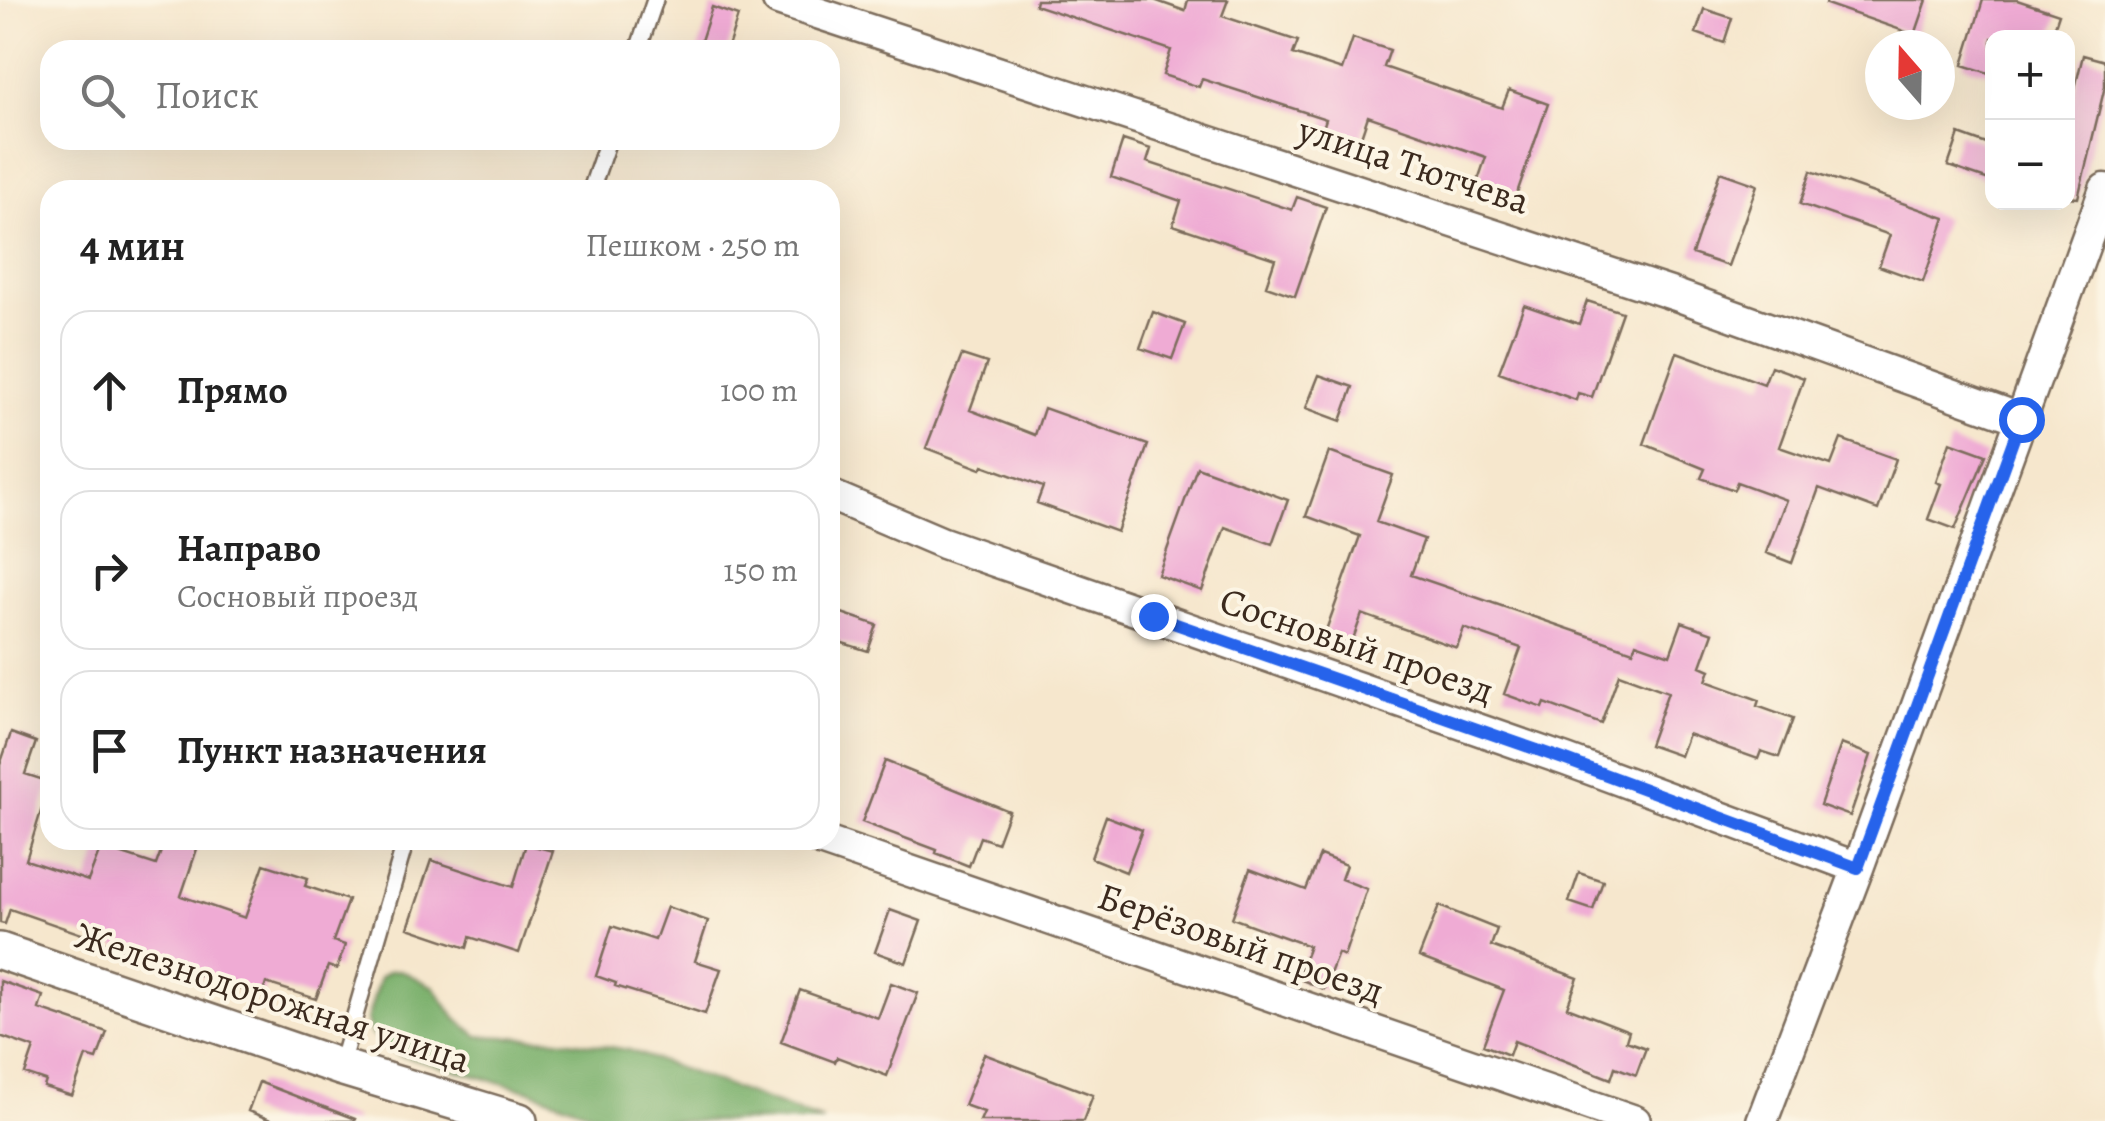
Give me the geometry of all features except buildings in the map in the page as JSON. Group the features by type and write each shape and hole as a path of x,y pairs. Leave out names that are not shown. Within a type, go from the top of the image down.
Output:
{"street":[{"name":"улица Тютчева","path":"778,0 1676,295 2021,419"},
{"path":"1762,1121 2105,189"},
{"name":"Сосновый проезд","path":"840,499 943,543 1566,760 1858,868"},
{"name":"Берёзовый проезд","path":"840,847 1636,1121"},
{"name":"Железнодорожная улица","path":"0,951 340,1068 446,1111 520,1121"}],"lane":[{"path":"641,40 655,0"},
{"path":"594,180 605,150"},
{"path":"340,1068 403,850"}],"green space":[{"path":"400,970 434,987 455,1018 478,1036 557,1039 629,1050 823,1121 613,1121 531,1091 399,1055 371,1034 367,1020 380,977"}],"route":[{"path":"1153,616 1566,760 1858,868 2021,419"}]}
